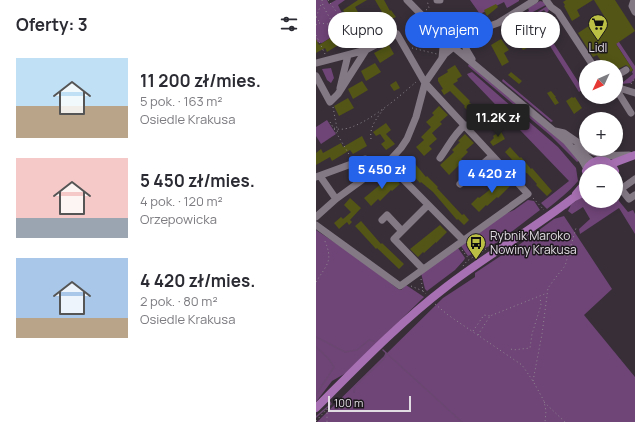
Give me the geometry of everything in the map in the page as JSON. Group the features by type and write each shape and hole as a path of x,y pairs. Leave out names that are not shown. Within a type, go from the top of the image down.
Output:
{"main road":[{"path":"622,164 634,156"},
{"path":"593,162 602,160 607,164"},
{"path":"574,198 579,191"},
{"path":"316,408 398,328 434,296 459,277 579,195"}],"street":[{"path":"407,0 418,10"},
{"path":"411,0 418,10"},
{"path":"493,23 527,2 536,0"},
{"path":"546,0 550,7 558,12 589,60"},
{"path":"634,0 632,6 635,12"},
{"path":"316,63 366,50 397,34 424,80 528,194 400,286 318,226"},
{"path":"316,217 336,199 386,162 401,148 407,139 416,116 424,80 440,56 443,48"},
{"path":"440,56 454,48 552,130 593,162"},
{"path":"467,48 466,51 477,68"},
{"path":"316,76 330,102 338,94 366,50"},
{"path":"338,94 348,55"},
{"path":"623,100 631,113"},
{"path":"440,158 455,133 464,125"},
{"path":"552,130 564,133 579,143"},
{"path":"566,141 584,164"},
{"path":"460,184 492,156"},
{"path":"623,156 634,156"},
{"path":"336,199 318,177 365,159"},
{"path":"386,162 428,205 461,243"},
{"path":"623,185 635,179"},
{"path":"623,192 629,199 635,195"},
{"path":"423,269 394,239 428,205"},
{"path":"382,220 387,215 402,231"}],"path":[{"path":"328,0 336,12"},
{"path":"426,10 429,8 427,0"},
{"path":"319,23 319,20 316,17 322,1"},
{"path":"322,1 328,16"},
{"path":"316,25 319,23 328,24"},
{"path":"316,35 328,60"},
{"path":"404,46 440,56"},
{"path":"346,48 348,55"},
{"path":"632,92 633,80 635,78"},
{"path":"334,128 350,128 386,107 424,80"},
{"path":"331,103 334,110 336,129 339,136"},
{"path":"371,139 370,131 372,126 386,107"},
{"path":"330,122 350,156"},
{"path":"535,200 545,212"},
{"path":"316,282 329,259 328,247 318,226"},
{"path":"533,381 542,334 548,288 565,266 576,228"},
{"path":"461,243 469,260"},
{"path":"405,282 423,291"},
{"path":"473,331 484,315 490,316 547,293"},
{"path":"511,349 530,348 532,334 541,305 540,296"},
{"path":"478,335 490,316"},
{"path":"452,317 522,365 544,401 564,422"},
{"path":"544,401 546,411 545,422"},
{"path":"316,421 327,409 327,422"}],"shaded area":[{"path":"316,0 327,0 329,4 336,0 345,0 338,5 342,12 328,12 328,39 322,43 316,42"},
{"path":"470,0 519,0 507,8 504,2 484,12 479,12"},
{"path":"540,1 544,2 546,5 533,12 527,12 529,11 528,8"},
{"path":"547,6 549,10 548,12 544,10 537,12"},
{"path":"601,15 635,66 635,78 631,83 623,84 633,74 633,70 600,19"},
{"path":"551,48 557,48 579,83 579,92"},
{"path":"469,64 566,145 580,160 577,162 551,136 468,66"},
{"path":"331,68 334,78 331,83 327,80 322,69"},
{"path":"472,72 558,147 576,168 578,181 547,209 541,203 569,181 469,77 467,74"},
{"path":"503,79 553,121 551,122 502,81"},
{"path":"327,120 336,134 321,144 316,136 316,127"},
{"path":"579,199 579,208 581,208 572,214 568,211 571,205 566,208"},
{"path":"528,200 534,201 540,210 498,242 468,256 461,246 498,217 514,210"},
{"path":"623,206 628,212 633,210 635,214 635,234 619,208 623,208"},
{"path":"584,208 619,208 580,234 579,229 590,219"},
{"path":"564,216 612,289 584,315 635,377 635,422 317,422 443,298 475,277 475,273 502,255 504,256 554,219"},
{"path":"316,230 358,258 398,289 401,290 406,285 424,297 346,373 332,381 316,402"},
{"path":"458,248 465,258 464,260 455,270 427,291 425,289 421,273"}],"building":[{"path":"358,0 367,0 355,7 358,12 344,12 343,10"},
{"path":"375,0 384,0 390,11 391,10 392,12 382,12"},
{"path":"566,0 593,0 577,10 580,16 572,21 564,6 565,5 563,2"},
{"path":"594,0 615,0 635,31 616,44 633,70 630,72 630,68 626,65 623,66 623,60 600,60 597,55 593,57 578,33 604,16"},
{"path":"496,4 498,7 492,12 485,12 484,10"},
{"path":"316,39 319,45 328,40 328,48 334,48 327,52 325,48 316,53"},
{"path":"501,39 501,48 508,48 509,50 504,53 509,62 502,66 493,48 493,44"},
{"path":"383,48 391,48 394,54 380,63 374,53"},
{"path":"375,63 381,72 366,81 361,71"},
{"path":"455,65 462,76 453,84 491,123 486,128 450,91 444,95 441,90 443,89 438,81 438,78 448,72 447,70"},
{"path":"511,72 522,81 519,84 508,75"},
{"path":"362,81 368,90 353,99 348,89"},
{"path":"396,81 400,88 394,91 390,85"},
{"path":"551,91 559,103 555,105 547,93"},
{"path":"572,97 575,97 582,108 574,114 566,101"},
{"path":"348,98 354,108 339,116 334,106"},
{"path":"439,106 448,115 440,122 442,124 432,133 437,139 429,146 432,149 424,156 416,147 424,140 421,137 431,127 426,122 434,115 432,113"},
{"path":"386,123 391,130 386,134 395,144 386,150 381,144 385,141 380,134 376,136 373,132"},
{"path":"500,130 505,139 493,146 490,142 494,138 493,136"},
{"path":"465,134 474,143 466,150 468,152 461,159 463,161 449,175 440,165 454,152 452,150"},
{"path":"362,136 367,146 353,154 350,150 332,161 330,157 316,165 316,153 321,149 323,153 341,143 343,147"},
{"path":"510,147 531,169 532,168 552,191 547,196 527,173 505,152"},
{"path":"411,159 462,215 464,214 469,220 464,225 458,219 457,220 433,192 421,182 420,183 409,171 405,165"},
{"path":"392,175 400,184 392,191 391,190 380,201 378,199 371,206 364,198"},
{"path":"505,176 512,184 498,198 497,197 487,206 486,205 479,212 471,204"},
{"path":"350,198 361,208 350,220 352,222 349,225 347,222 339,229 334,223 341,217 343,219 351,212 344,205"},
{"path":"361,221 381,244 382,243 404,264 399,269 377,248 376,249 355,226"},
{"path":"440,225 447,232 418,257 410,249"}],"waterway":[{"path":"316,337 345,352 357,350 369,340 374,341"},
{"path":"316,347 328,358 334,367 316,395"},
{"path":"383,350 462,422"},
{"path":"354,392 355,386 384,359 386,353"},
{"path":"316,417 331,404 330,402"}],"place":[{"name":"Lidl","path":"598,41"},
{"name":"Rybnik Maroko Nowiny Krakusa","path":"476,260"}]}
